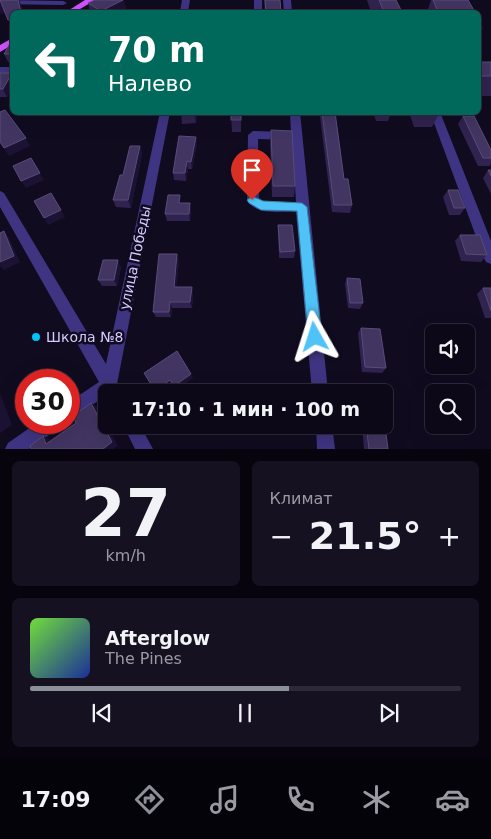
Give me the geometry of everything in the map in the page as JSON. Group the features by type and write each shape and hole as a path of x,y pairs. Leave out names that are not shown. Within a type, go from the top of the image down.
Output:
{"main road":[{"path":"74,10 91,0"}],"street":[{"path":"0,2 63,3"},
{"name":"улица Победы","path":"112,384 164,115"},
{"path":"295,115 319,384"},
{"path":"436,115 491,258"},
{"path":"297,136 253,135 252,200 261,206 302,207"},
{"path":"0,196 108,384"},
{"path":"80,406 98,396"},
{"path":"14,449 36,434"},
{"path":"136,434 144,449"},
{"path":"325,434 326,449"}],"building":[{"path":"0,0 18,0 20,10 10,10 10,19 8,20"},
{"path":"95,0 123,0 103,10 99,10 88,3"},
{"path":"265,0 280,0 281,10 266,10"},
{"path":"379,0 396,0 401,10 383,10"},
{"path":"433,0 468,0 474,10 437,10"},
{"path":"10,44 10,54 4,54"},
{"path":"481,62 491,62 491,76 481,76"},
{"path":"0,73 10,73 3,89 0,89"},
{"path":"5,110 26,138 4,148 0,142 0,112"},
{"path":"231,115 241,115 241,120 231,120"},
{"path":"322,115 335,115 344,179 348,179 352,205 334,205"},
{"path":"463,116 474,116 491,150 491,158 483,158"},
{"path":"271,130 292,131 295,186 273,186"},
{"path":"179,136 196,137 191,162 187,161 185,173 173,173"},
{"path":"130,146 140,146 128,200 113,200 120,175 123,175"},
{"path":"31,158 40,173 21,181 13,166"},
{"path":"448,190 458,190 465,208 454,208"},
{"path":"51,193 61,210 44,218 34,201"},
{"path":"168,195 180,195 179,203 190,203 189,214 165,214"},
{"path":"278,225 292,225 295,251 280,252"},
{"path":"4,231 14,256 0,262 0,233"},
{"path":"460,235 480,235 487,255 466,254"},
{"path":"159,254 177,254 174,287 192,287 190,302 170,302 169,312 153,312"},
{"path":"103,260 118,260 114,280 98,280"},
{"path":"347,278 360,279 363,303 350,303"},
{"path":"483,288 491,288 491,311"},
{"path":"361,328 380,329 386,368 365,367"},
{"path":"177,351 191,374 177,384 173,384 170,380 165,384 151,384 144,373"},
{"path":"91,403 98,416 98,434 108,434 112,442 103,449 31,449 30,446 43,436 46,444 60,434 80,434 80,411"},
{"path":"367,434 386,434 388,449 369,449"}],"place":[{"name":"Школа №8","path":"36,337"}],"route":[{"path":"252,200 261,206 302,207 315,337"}]}
